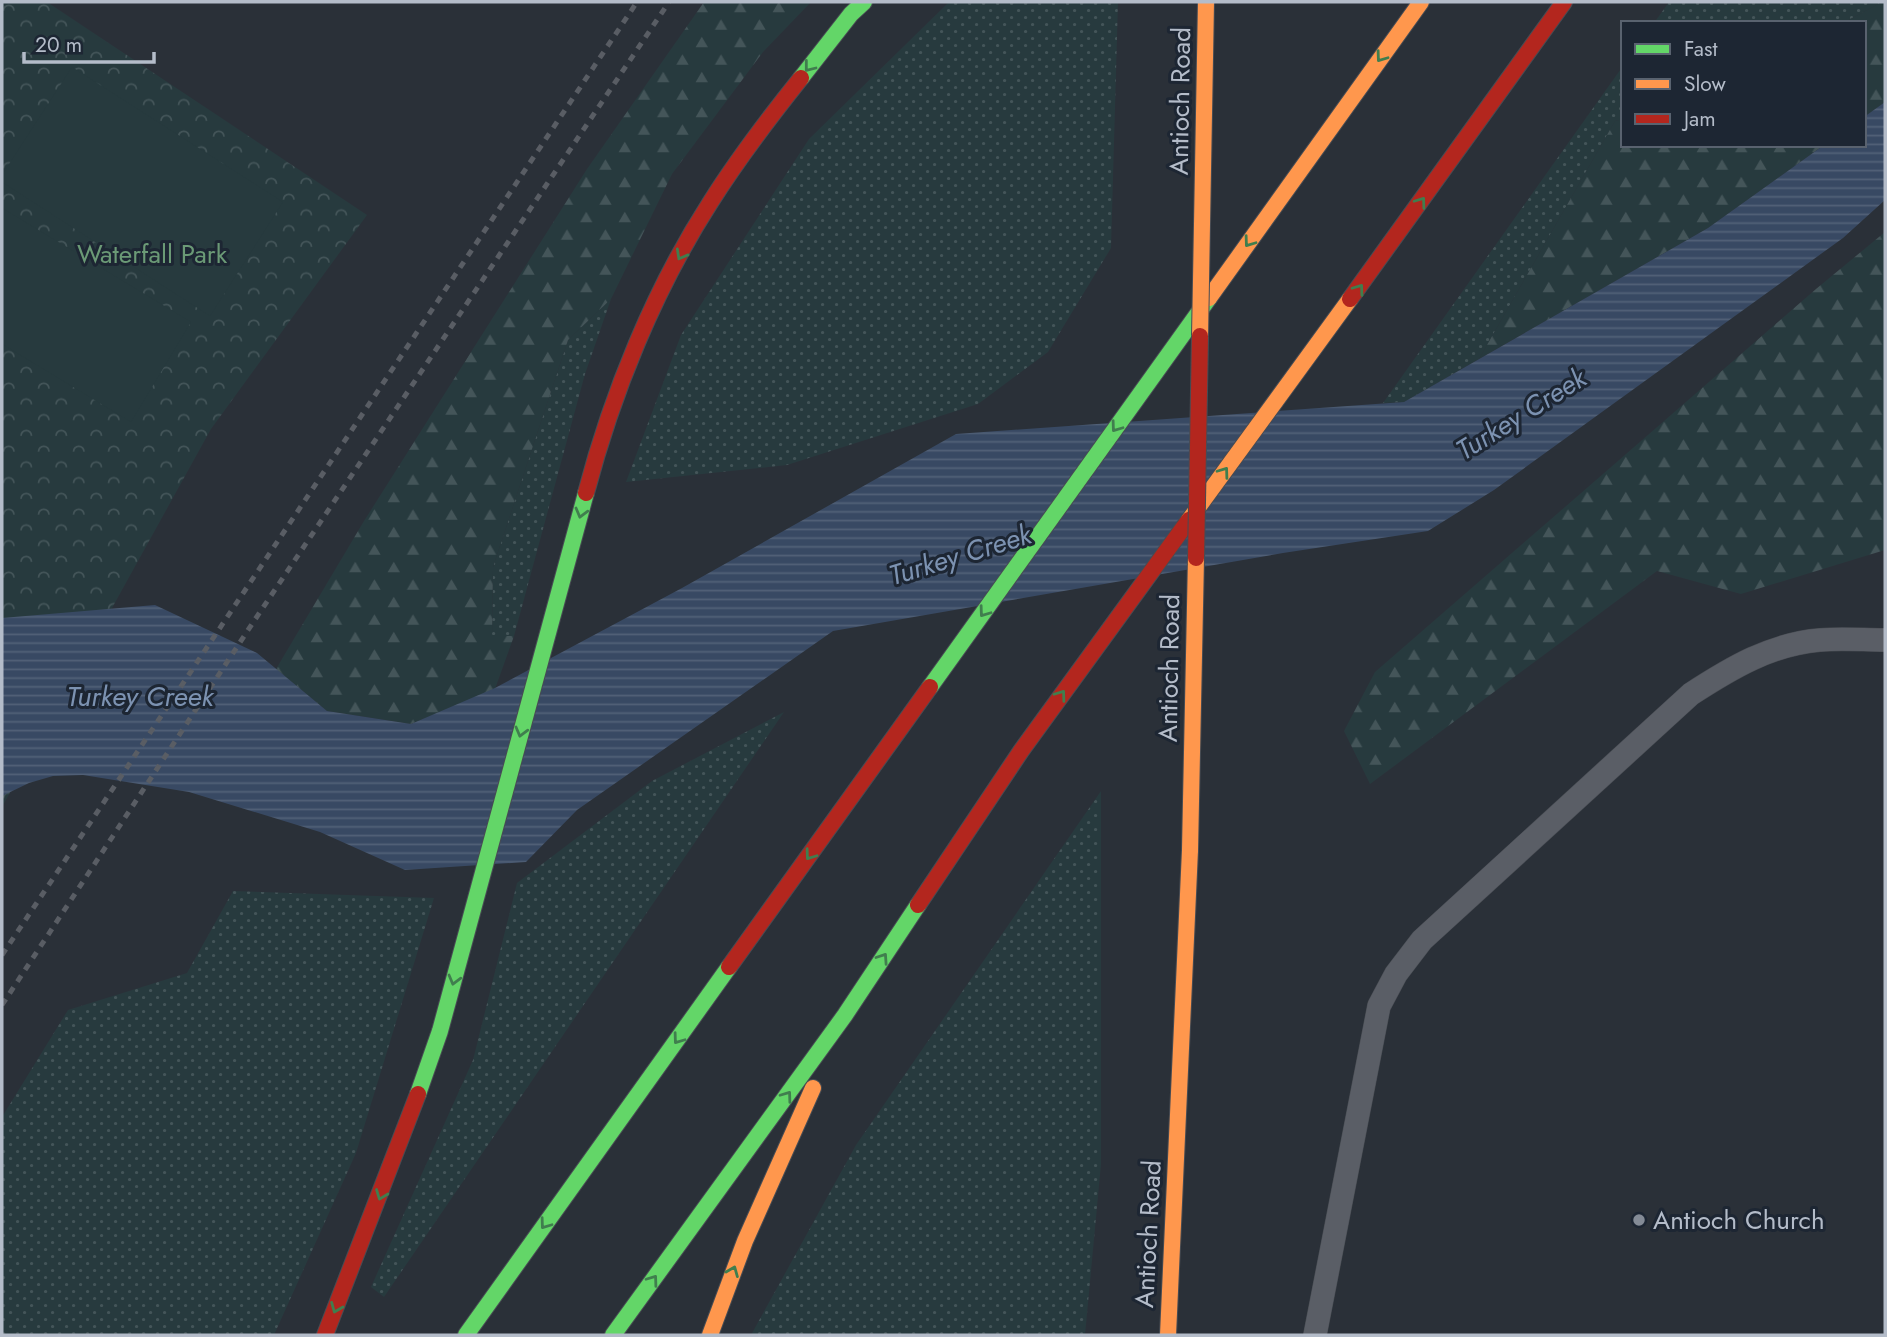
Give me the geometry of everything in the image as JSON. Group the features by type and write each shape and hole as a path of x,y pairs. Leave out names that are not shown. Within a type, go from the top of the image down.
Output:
{"main road":[{"path":"325,1335 405,1133 440,1031 598,447 628,362 666,282 709,204 782,102 851,14 864,2"},
{"name":"Antioch Road","path":"1168,1335 1190,850 1206,2"},
{"path":"466,1335 1421,2"},
{"path":"613,1335 845,1015 1021,751 1564,2"},
{"path":"710,1335 718,1307 753,1222 845,1015"}],"lane":[{"path":"1315,1335 1379,1006 1396,974 1422,940 1691,694 1734,666 1780,647 1820,640 1885,640"}],"green space":[{"name":"Waterfall Park","path":"2,2 47,2 367,215 211,429 2,807"},
{"path":"704,2 811,2 763,52 672,174 611,299 568,340 493,567 492,636 514,636 495,689 411,724 327,711 276,669 364,521 587,169"},
{"path":"949,2 1118,2 1111,248 1048,352 978,404 787,465 626,482 681,335 809,139"},
{"path":"1669,2 1882,2 1847,21 1655,21"},
{"path":"1885,2 1885,102 1866,116 1866,21 1847,21"},
{"path":"72,67 283,202 210,316 2,182 2,175"},
{"path":"1621,69 1621,120 1615,121 1479,359 1404,402 1383,403"},
{"path":"1621,120 1621,147 1821,147 1708,228 1479,359 1615,121"},
{"path":"2,208 191,322 131,422 2,344"},
{"path":"1885,232 1885,550 1741,594 1657,571 1370,784 1344,731 1375,672"},
{"path":"611,299 585,374 514,636 492,637 493,567 568,340"},
{"path":"784,712 384,1297 371,1287 473,1060 517,883 652,781"},
{"path":"1101,791 1101,1164 1085,1335 751,1335 856,1145"},
{"path":"233,891 434,898 356,1153 274,1335 2,1335 2,1117 68,1010 187,973"}],"water":[{"name":"Turkey Creek","path":"1885,102 1885,200 1843,238 1494,490 1428,531 1283,553 833,631 577,810 526,862 405,870 320,832 189,792 83,775 53,776 29,783 2,796 2,618 155,605 257,653 327,711 411,724 495,688 682,588 956,434 1404,402 1708,228 1821,147 1866,147 1866,116"}],"railway":[{"path":"2,955 637,2"},
{"path":"2,1005 254,621 669,2"}],"traffic: fast":[{"path":"801,78 851,14 864,2"},
{"path":"930,687 1209,298"},
{"path":"418,1094 440,1031 586,493"},
{"path":"613,1335 845,1015 918,905"},
{"path":"466,1335 729,967"}],"traffic: slow":[{"path":"1200,336 1206,2"},
{"path":"1209,298 1421,2"},
{"path":"1189,520 1350,299"},
{"path":"1190,850 1196,558"},
{"path":"1168,1335 1190,850"},
{"path":"710,1335 745,1241 813,1088"}],"traffic: jam":[{"path":"1350,299 1564,2"},
{"path":"586,493 622,381 671,271 731,171 801,78"},
{"path":"1196,558 1200,336"},
{"path":"918,905 1021,751 1189,520"},
{"path":"729,967 930,687"},
{"path":"325,1335 418,1094"}],"place":[{"name":"Antioch Church","path":"1639,1220"}]}
